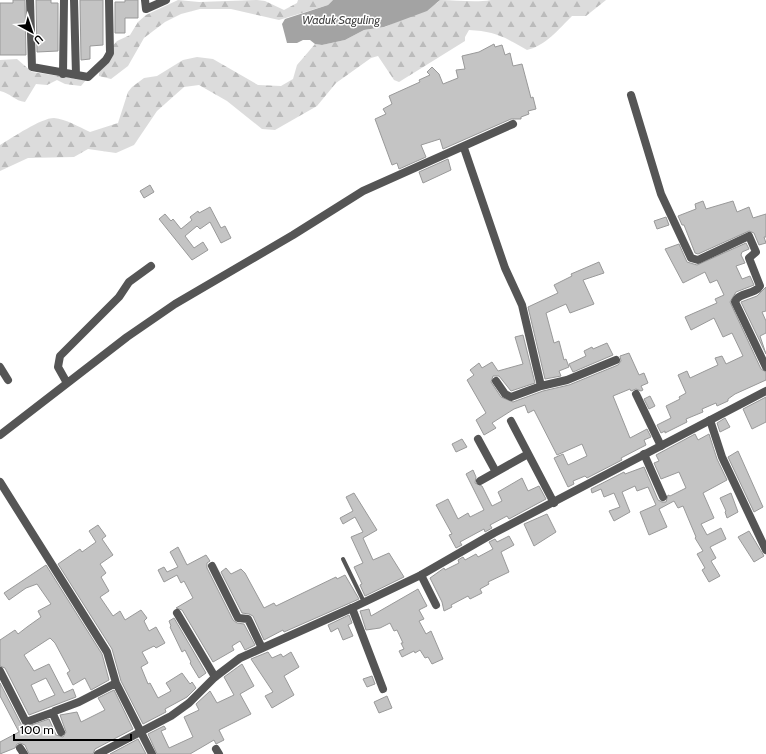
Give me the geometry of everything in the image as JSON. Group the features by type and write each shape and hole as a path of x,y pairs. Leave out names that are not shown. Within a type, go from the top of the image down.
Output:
{"street":[{"path":"30,0 32,67 63,74 89,76 108,57 109,0"},
{"path":"63,74 64,0"},
{"path":"74,0 76,75"},
{"path":"144,0 146,9 166,0"},
{"path":"631,95 661,194 691,258 698,260 749,236 756,252 749,258 760,286 758,290 738,297 735,302 766,367"},
{"path":"0,435 127,337 175,304 293,235 363,191 464,148 513,124"},
{"path":"464,148 506,268 522,304 541,386"},
{"path":"67,383 58,367 60,356 120,297 129,282 151,266"},
{"path":"496,382 505,394 511,397 541,386 567,380 616,360"},
{"path":"0,367 8,380"},
{"path":"98,754 171,716 189,703 229,665 262,648 352,608 421,575 494,533 766,391"},
{"path":"636,394 661,446"},
{"path":"710,420 722,457 766,550"},
{"path":"511,421 554,503"},
{"path":"478,439 496,472"},
{"path":"480,481 528,454"},
{"path":"644,454 663,497"},
{"path":"0,482 107,652 116,683 152,754"},
{"path":"212,566 238,618 247,618 262,648"},
{"path":"421,575 436,605"},
{"path":"352,608 383,689"},
{"path":"177,613 215,677"},
{"path":"0,671 26,722 54,712 116,683"},
{"path":"54,712 53,714 61,732"}],"lane":[{"path":"342,559 364,602"}],"green space":[{"path":"178,0 199,2 257,0 265,1 284,10 297,3 298,0 333,0 328,5 279,20 231,9 200,9 181,14 165,22 144,38 128,66 111,79 99,76 99,62 117,41 130,35 138,22 146,15"},
{"path":"440,0 606,0 586,16 572,16 546,41 527,50 493,33 469,30 465,37 465,41 399,82 394,80 378,56 371,58 336,83 317,106 275,130 262,129 227,101 199,85 184,87 157,111 134,145 116,153 88,149 74,157 28,158 0,171 0,145 19,133 42,121 54,118 68,122 90,132 118,123 128,92 132,87 144,78 157,76 183,60 197,57 213,59 258,85 281,86 293,79 297,65 315,44 322,45 345,40 364,30 385,27 437,3"},
{"path":"17,59 32,72 86,80 81,86 65,84 57,80 47,85 36,84 25,102 21,101 15,99 7,93 0,91 0,60"}],"water":[{"name":"Waduk Saguling","path":"333,0 440,0 427,11 384,27 364,30 345,40 322,45 315,44 310,40 303,40 297,43 287,43 282,24 285,19 328,5"}],"building":[{"path":"13,0 25,0 26,55 0,55 0,3 13,3"},
{"path":"36,0 51,0 51,3 58,3 58,51 37,52"},
{"path":"80,0 103,0 103,45 90,46 90,59 81,60"},
{"path":"125,0 138,0 138,18 125,18 125,33 115,33 115,2 125,2"},
{"path":"494,44 495,47 502,45 505,55 510,53 513,66 522,64 531,98 533,97 536,109 528,111 529,114 521,117 521,119 511,119 443,149 440,139 421,145 426,157 399,169 397,163 392,165 375,119 386,114 383,109 392,104 389,96 420,82 419,80 430,75 427,72 432,67 439,74 443,84 458,78 456,70 465,69 462,56 479,52"},
{"path":"448,159 451,170 423,183 419,172"},
{"path":"150,185 154,192 144,198 140,191"},
{"path":"703,201 706,209 733,201 737,212 749,207 753,218 766,214 766,237 764,237 766,243 759,245 754,233 749,231 698,254 695,253 684,225 682,225 678,216 696,209 695,204"},
{"path":"210,207 221,228 225,226 231,238 221,243 210,222 200,229 197,226 185,236 194,248 203,242 208,250 192,260 159,219 165,214 171,221 173,219 181,229 192,220 190,217 198,211 199,213"},
{"path":"666,217 669,225 657,229 654,221"},
{"path":"746,243 749,249 742,252 741,255 745,263 736,266 742,279 750,276 754,285 736,292 730,302 761,369 766,372 766,380 735,394 728,399 728,401 717,406 716,403 702,409 703,412 686,419 687,422 665,433 665,431 661,433 657,425 671,418 666,406 680,399 679,397 686,393 678,375 687,371 690,378 718,365 715,358 722,356 726,364 743,356 732,333 723,337 714,318 691,330 685,317 717,303 715,299 724,295 717,280 710,283 705,272 683,283 665,249 679,244 687,262 697,265"},
{"path":"599,262 604,273 583,280 594,304 570,313 566,304 546,313 554,343 559,341 564,360 566,359 569,367 559,371 561,376 545,379 528,307 558,293 554,285 572,276 571,274"},
{"path":"766,287 766,311 762,312 766,321 766,333 760,336 766,354 741,302 757,296"},
{"path":"523,335 535,383 511,391 499,376 493,376 491,382 501,397 513,402 543,391 569,385 618,365 621,361 620,356 629,353 639,375 644,373 648,383 641,386 643,390 641,391 636,389 631,391 630,389 613,396 630,438 647,429 651,437 644,440 646,445 621,458 622,460 587,478 585,476 573,481 574,484 568,487 554,458 563,454 568,465 587,456 582,444 557,455 534,410 528,413 525,405 514,409 492,423 496,428 484,435 476,420 486,413 467,380 474,375 470,370 479,363 482,368 492,362 498,371 523,364 515,337"},
{"path":"607,343 613,355 573,372 569,364 586,356 584,351"},
{"path":"650,396 655,406 649,409 644,399"},
{"path":"766,397 766,422 752,429 743,409"},
{"path":"725,418 730,427 720,432 717,423"},
{"path":"695,434 698,440 709,434 717,459 727,480 703,493 714,518 701,524 707,535 721,528 726,539 710,547 716,558 711,561 720,576 709,582 702,570 705,568 697,554 703,551 695,538 696,537 683,506 678,508 674,501 659,509 667,527 649,535 640,512 656,505 648,487 637,491 635,486 622,492 630,512 614,521 609,511 620,507 614,493 604,497 601,489 592,493 591,489 624,472 625,474 644,467 658,500 666,502 668,495 670,496 686,488 679,472 661,479 654,463 659,461 656,455"},
{"path":"462,439 467,447 456,452 452,444"},
{"path":"738,451 763,507 754,512 728,457"},
{"path":"473,470 476,477 475,483 482,486 492,506 502,501 498,492 522,478 528,491 539,486 546,499 509,519 507,516 490,525 492,528 485,532 484,529 460,542 462,545 456,548 449,535 452,534 436,505 448,499 458,519 468,513 470,517 484,510 466,474"},
{"path":"354,493 377,530 363,538 373,560 389,553 404,577 365,596 360,585 362,584 354,567 363,563 351,537 363,532 355,517 343,524 340,518 353,511 346,497"},
{"path":"731,493 738,512 727,518 726,511 720,498"},
{"path":"547,514 556,532 534,546 524,524"},
{"path":"98,525 106,536 102,539 113,555 100,564 106,573 101,577 109,591 100,597 113,616 120,611 125,620 141,610 147,618 144,621 149,631 156,627 165,643 156,648 154,646 142,652 148,663 141,667 148,684 150,683 158,698 171,691 166,683 182,673 190,684 192,682 196,688 187,697 165,709 166,712 143,724 121,681 112,649 58,564 80,549 82,552 96,542 89,531"},
{"path":"749,531 764,556 754,562 738,537"},
{"path":"509,536 514,545 501,552 509,572 488,582 489,584 480,589 482,593 470,599 468,596 451,605 452,607 444,611 442,602 430,578 444,568 445,570 459,563 458,560 463,557 465,560 476,554 478,557 493,549 489,542 495,539 497,542"},
{"path":"178,547 187,565 206,555 210,561 207,563 207,568 233,620 237,623 244,624 255,645 245,650 240,641 232,646 234,650 213,662 182,610 176,608 193,598 184,581 181,583 177,575 164,582 158,570 164,567 167,572 178,567 170,552"},
{"path":"46,565 102,654 109,680 91,690 85,678 73,685 67,673 70,671 55,643 50,638 24,655 34,671 49,664 64,693 73,689 76,697 29,715 5,668 0,666 0,640 15,630 18,634 41,617 38,611 51,604 37,584 26,588 9,600 4,593","holes":["46,678 55,695 39,702 31,685"]},
{"path":"226,568 231,574 241,569 245,573 264,608 274,603 276,606 336,577 337,579 345,575 359,599 284,632 283,630 264,640 253,616 242,613 221,572"},
{"path":"418,589 427,606 419,610 424,619 419,621 426,634 431,631 443,659 432,664 428,657 425,658 420,650 415,653 414,651 402,657 399,651 404,649 401,643 403,643 397,630 394,631 390,623 380,628 366,630 360,611 369,609 371,616"},
{"path":"349,615 352,623 348,625 353,636 343,640 338,628 331,632 328,625"},
{"path":"174,618 206,673 199,678 190,663 191,662 185,650 182,652 170,627 169,621"},
{"path":"268,652 272,658 281,654 283,657 291,652 299,667 284,676 294,695 272,708 265,696 273,692 251,659"},
{"path":"242,664 254,686 240,694 251,714 219,730 224,740 216,744 214,740 190,754 157,754 148,734 164,726 166,729 161,731 169,748 193,737 184,717 199,710 196,704 210,691 217,703 234,695 224,677"},
{"path":"372,676 375,684 367,687 363,679"},
{"path":"0,683 21,724 25,727 49,719 56,735 63,737 66,732 60,715 77,712 81,722 105,710 98,698 114,690 133,729 95,749 93,754 29,754 25,745 20,743 17,744 15,748 0,754 0,742 19,732 0,696"},
{"path":"387,696 392,708 379,713 374,702"},
{"path":"138,739 146,754 110,754"}]}
